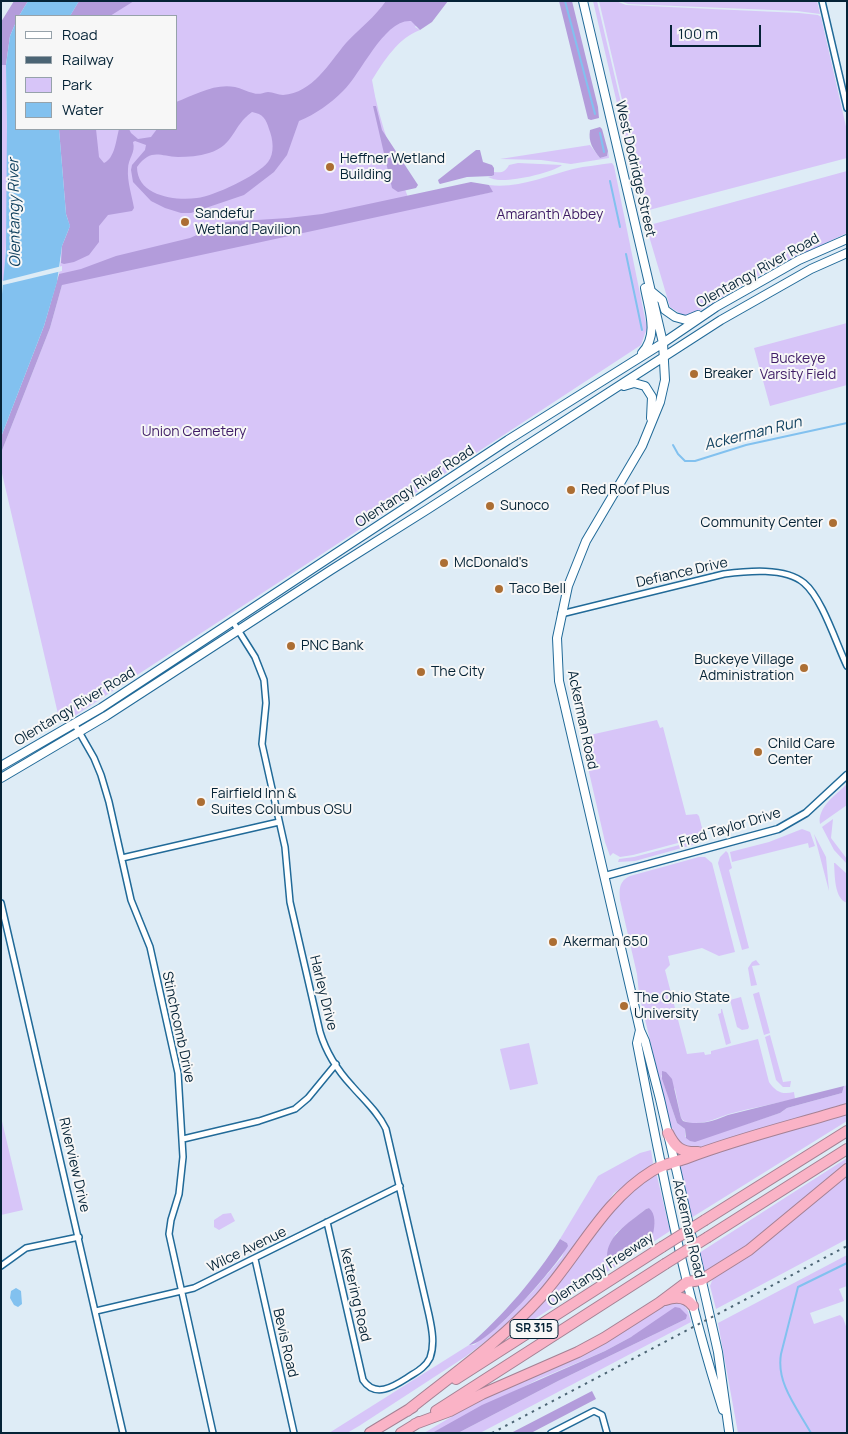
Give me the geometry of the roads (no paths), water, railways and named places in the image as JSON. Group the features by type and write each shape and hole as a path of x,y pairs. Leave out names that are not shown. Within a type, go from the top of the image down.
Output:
{"highway":[{"path":"407,1411 520,1318 556,1278 610,1205 640,1179 660,1166 675,1163 709,1150 847,1109"},
{"name":"Olentangy Freeway","path":"370,1433 847,1131"},
{"path":"668,1133 677,1148 684,1151 709,1150"},
{"name":"SR 315","path":"401,1433 847,1149"},
{"path":"415,1424 450,1411 482,1394 578,1352 659,1303 687,1282 701,1280 764,1238 847,1168"},
{"path":"659,1303 678,1297 684,1298 693,1306"}],"main road":[{"name":"West Dodridge Street","path":"583,1 663,343"},
{"name":"Olentangy River Road","path":"1,766 74,723 233,622 508,440 663,343 716,307 799,260 847,239"},
{"name":"Olentangy River Road","path":"1,778 80,732 722,320 776,288 847,252"},
{"path":"635,360 648,347 653,333 645,286 646,268"},
{"path":"650,291 662,300 665,310 679,319 691,318 716,307"},
{"name":"Ackerman Road","path":"663,343 665,380 660,402 642,446 583,548 568,586 561,614 557,645 560,681 640,1030 645,1040 668,1133 718,1352 730,1432"},
{"path":"610,392 634,383 645,386 652,397 650,428"},
{"name":"Ackerman Road","path":"640,1030 637,1043 660,1166 693,1306 730,1432"}],"street":[{"path":"822,1 847,108"},
{"name":"Defiance Drive","path":"561,614 724,574 741,572 784,574 801,581 814,595 847,666"},
{"name":"Harley Drive","path":"233,622 256,657 264,680 266,703 262,744 285,847 290,902 323,1042 351,1086 382,1121 389,1138 430,1315 433,1337 431,1356 427,1364 420,1370 386,1389 380,1390 366,1384 361,1373"},
{"name":"Stinchcomb Drive","path":"74,723 94,758 101,775 131,900 150,947 175,1058 180,1091 183,1157 179,1194 169,1234 213,1433"},
{"name":"Fred Taylor Drive","path":"605,876 778,829 806,813 847,775"},
{"path":"122,858 279,822"},
{"name":"Riverview Drive","path":"1,903 123,1433"},
{"path":"183,1139 259,1122 295,1110 308,1098 336,1064"},
{"name":"Wilce Avenue","path":"96,1311 194,1288 400,1186"},
{"name":"Kettering Road","path":"327,1222 361,1373"},
{"path":"1,1266 26,1248 79,1237"},
{"name":"Bevis Road","path":"255,1259 294,1433"},
{"path":"551,1433 594,1411 602,1415 607,1433"}],"water":[{"path":"28,1 79,1 71,15 20,15"},
{"name":"Olentangy River","path":"15,24 15,130 59,130 66,214 70,226 62,246 57,282 44,326 1,437 1,305 6,250 6,65 10,36"},
{"path":"16,1288 21,1291 22,1304 18,1307 14,1305 10,1298 11,1291"}],"waterway":[{"name":"Ackerman Run","path":"565,1 595,114"},
{"name":"Ackerman Run","path":"600,133 604,152"},
{"name":"Ackerman Run","path":"610,181 620,227"},
{"name":"Ackerman Run","path":"626,254 642,330"},
{"name":"Ackerman Run","path":"673,445 685,461 695,461 746,445 847,423"},
{"path":"811,1433 794,1405 785,1385 780,1365 781,1354 798,1287 847,1263"}],"railway":[{"path":"492,1433 847,1246"}],"place":[{"name":"Heffner Wetland Building","path":"330,167"},
{"name":"Sandefur Wetland Pavilion","path":"185,222"},
{"name":"Breaker","path":"694,374"},
{"name":"Red Roof Plus","path":"571,490"},
{"name":"Sunoco","path":"490,506"},
{"name":"Community Center","path":"833,523"},
{"name":"McDonald's","path":"444,563"},
{"name":"Taco Bell","path":"499,589"},
{"name":"PNC Bank","path":"291,646"},
{"name":"Buckeye Village Administration","path":"804,668"},
{"name":"The City","path":"421,672"},
{"name":"Child Care Center","path":"758,752"},
{"name":"Fairfield Inn & Suites Columbus OSU","path":"201,802"},
{"name":"Akerman 650","path":"553,942"},
{"name":"The Ohio State University","path":"624,1006"}],"park label":[{"name":"Amaranth Abbey","path":"550,215"},
{"name":"Buckeye Varsity Field","path":"798,368"},
{"name":"Union Cemetery","path":"194,432"}]}
